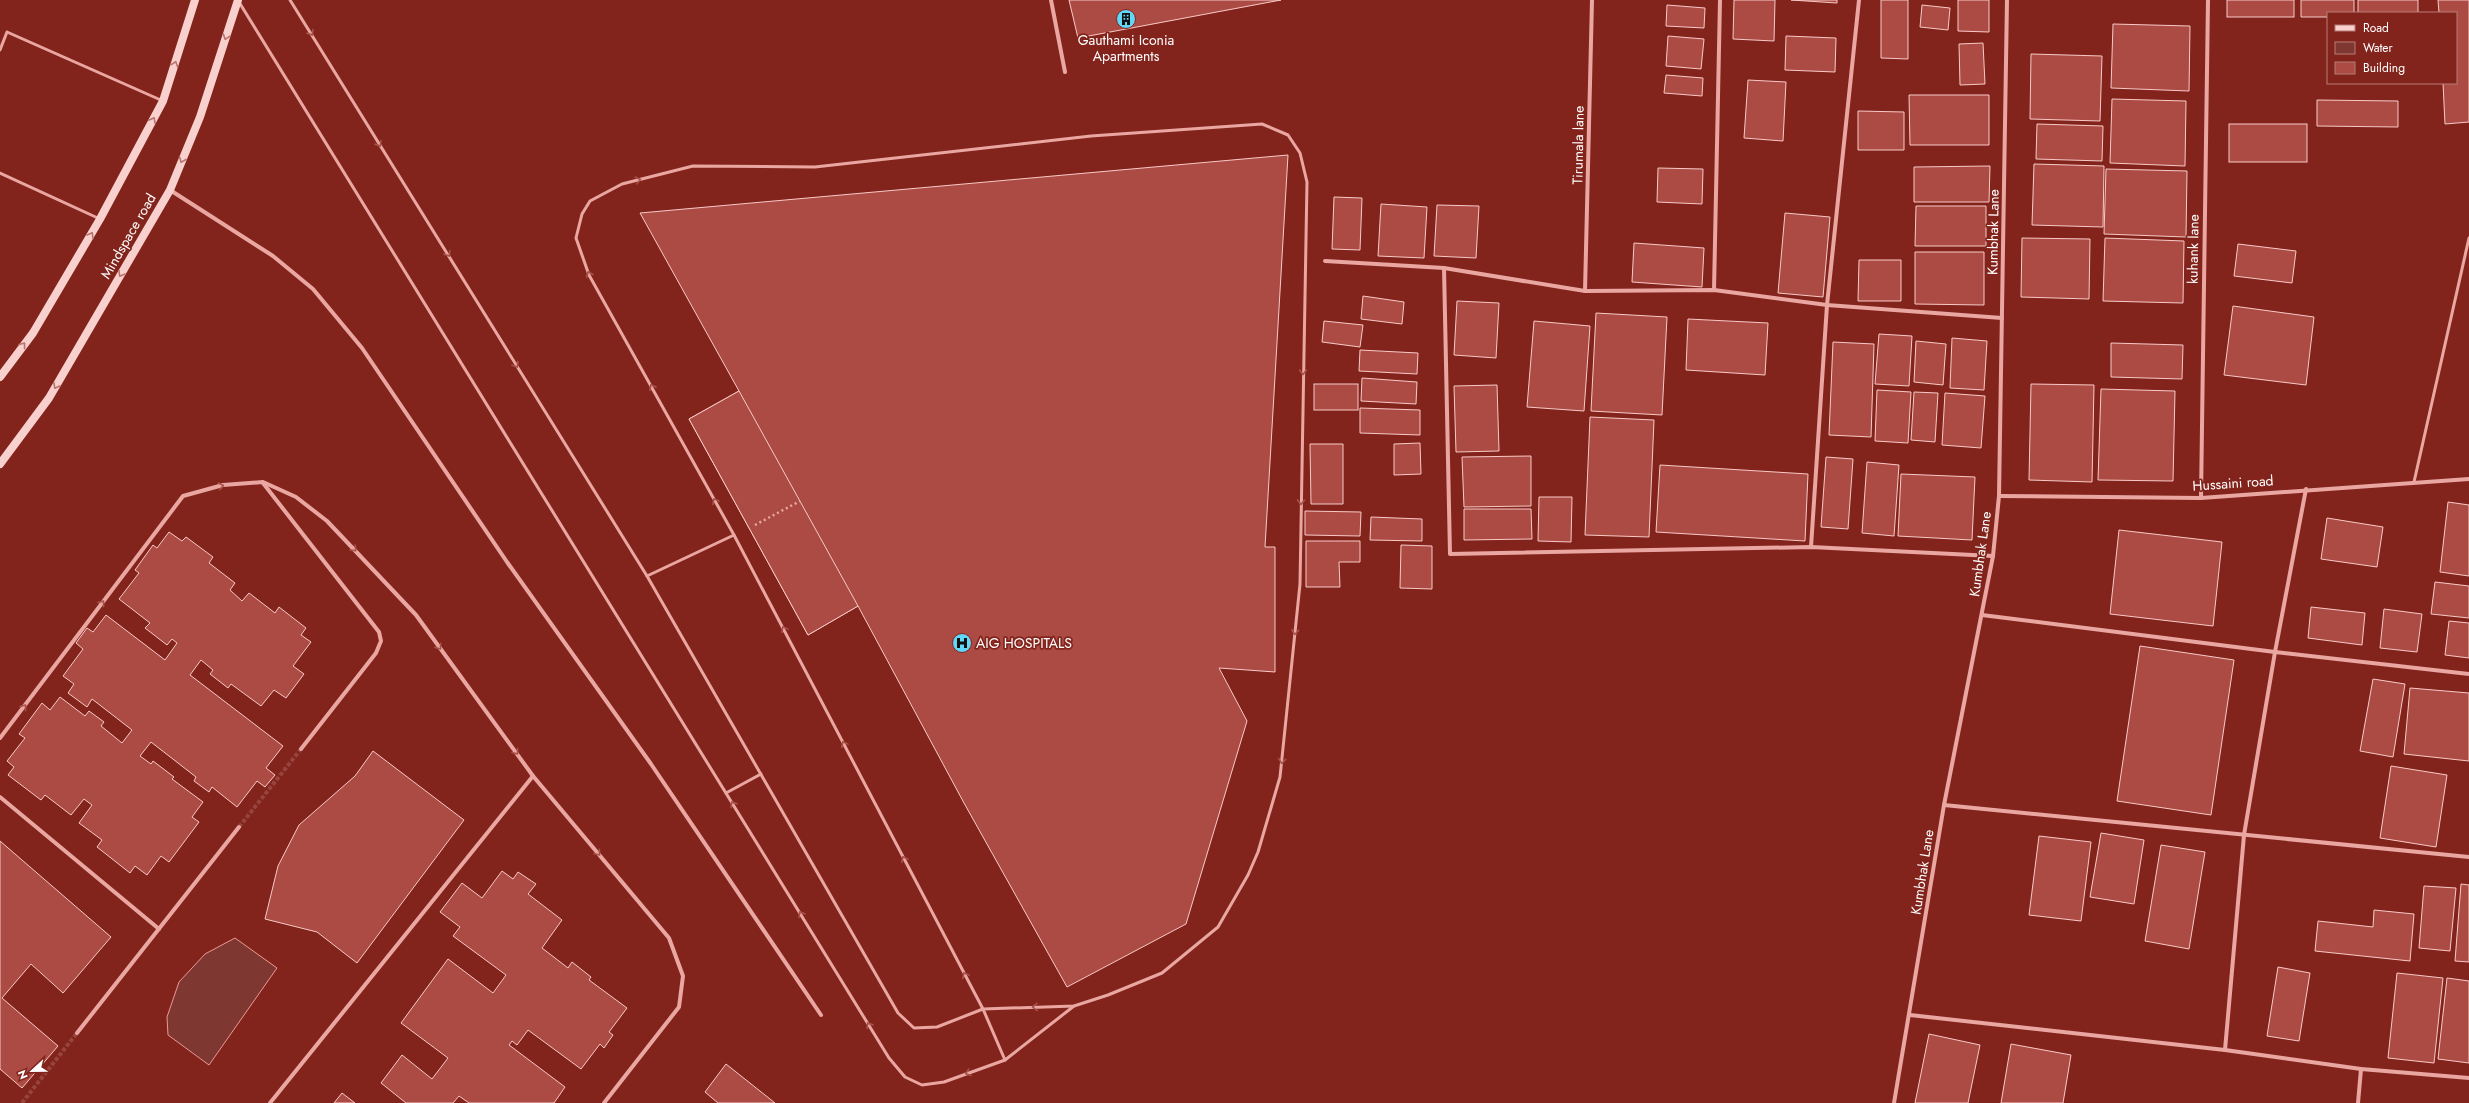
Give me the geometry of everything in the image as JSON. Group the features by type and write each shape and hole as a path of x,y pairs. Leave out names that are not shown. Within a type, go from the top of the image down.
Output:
{"main road":[{"path":"0,377 33,333 100,219 163,101 195,0"},
{"name":"Mindspace road","path":"0,464 49,398 170,190 200,118 238,0"}],"street":[{"path":"1051,0 1065,72"},
{"name":"Tirumala lane","path":"1585,291 1592,0"},
{"path":"1714,290 1720,0"},
{"path":"1811,547 1827,305 1859,0"},
{"name":"Kumbhak Lane","path":"1894,1103 1910,1015 1944,805 1993,556 1999,496 2007,0"},
{"name":"kuhank lane","path":"2201,498 2208,0"},
{"path":"170,190 273,256 313,288 362,348 507,562 651,764 822,1016"},
{"path":"1326,261 1444,268 1585,291 1714,290 1827,305 2002,318"},
{"path":"1444,268 1450,554 1811,547 1993,556"},
{"name":"Hussaini road","path":"1999,496 2201,498 2306,489 2469,479"},
{"path":"0,738 183,496 223,485 263,482 296,497 327,521 416,615 533,776 669,938 683,976 679,1007 604,1103"},
{"path":"263,482 379,632 381,641 376,653 301,749"},
{"path":"2225,1050 2244,835 2275,652 2306,489"},
{"path":"1982,615 2265,649 2275,652 2469,674"},
{"path":"270,1103 533,776"},
{"path":"0,797 159,929"},
{"path":"1944,805 2469,857"},
{"path":"78,1033 239,827"},
{"path":"1910,1015 2225,1050 2361,1069 2469,1078"},
{"path":"2358,1103 2361,1069"}],"lane":[{"path":"238,0 889,1058 905,1077 922,1085 944,1082 1005,1060 1074,1006"},
{"path":"290,0 647,576 898,1013 914,1028 937,1027 983,1009 1074,1006 1108,995 1162,973 1218,927 1251,870 1280,777 1300,584 1307,182 1300,153 1288,135 1262,124 1237,125 1091,136 815,167 693,166 622,184 590,201 582,214 576,238 588,275 734,535 983,1009 1005,1060"},
{"path":"0,50 7,32 163,101"},
{"path":"0,173 100,219"},
{"path":"2414,482 2469,238"},
{"path":"647,576 734,535"},
{"path":"726,793 761,774"}],"path":[{"path":"734,535 800,501"}],"water":[{"path":"235,938 277,968 209,1065 168,1035 167,1017 179,982 205,954"}],"building":[{"name":"Gauthami Iconia Apartments","path":"1069,0 1281,0 1078,38"},
{"path":"1734,0 1775,0 1774,41 1733,39"},
{"path":"1791,0 1837,0 1837,3"},
{"path":"1881,0 1908,0 1908,59 1881,58"},
{"path":"1958,0 1989,0 1989,32 1958,31"},
{"path":"2227,0 2294,0 2294,17 2227,17"},
{"path":"2301,0 2354,0 2354,12 2327,12 2327,17 2301,17"},
{"path":"2358,0 2418,0 2418,12 2358,12"},
{"path":"2438,0 2469,0 2469,122 2445,124 2443,84 2457,84 2457,12 2439,12"},
{"path":"1667,5 1705,8 1704,28 1666,26"},
{"path":"1922,5 1950,8 1948,30 1920,27"},
{"path":"2113,24 2190,26 2189,91 2111,88"},
{"path":"1668,36 1704,39 1701,69 1666,66"},
{"path":"1786,36 1836,38 1835,72 1785,70"},
{"path":"1983,43 1985,84 1960,85 1959,44"},
{"path":"2031,54 2102,56 2100,121 2030,119"},
{"path":"1666,75 1703,78 1702,96 1664,93"},
{"path":"1748,80 1786,82 1783,141 1744,138"},
{"path":"1909,95 1989,95 1989,145 1910,145"},
{"path":"2112,99 2186,101 2185,166 2110,163"},
{"path":"2317,100 2398,101 2398,127 2317,126"},
{"path":"1858,111 1904,112 1904,150 1858,150"},
{"path":"2037,124 2103,126 2102,161 2036,159"},
{"path":"2229,124 2307,124 2307,162 2229,162"},
{"path":"1288,155 1265,547 1275,547 1275,672 1219,668 1247,721 1186,924 1067,987 964,803 858,606 808,635 689,419 739,391 640,213"},
{"path":"2034,164 2104,166 2103,227 2032,225"},
{"path":"1990,166 1989,202 1914,202 1914,167"},
{"path":"1658,168 1703,169 1702,204 1657,202"},
{"path":"2106,169 2187,171 2186,237 2104,234"},
{"path":"1334,197 1362,198 1360,250 1332,249"},
{"path":"1381,204 1427,207 1424,258 1378,256"},
{"path":"1437,205 1479,206 1476,258 1434,256"},
{"path":"1916,206 1986,206 1986,246 1915,246"},
{"path":"1785,213 1830,217 1823,297 1778,293"},
{"path":"2022,238 2090,239 2089,299 2021,297"},
{"path":"2105,238 2184,241 2183,303 2103,301"},
{"path":"1634,243 1704,248 1702,287 1632,282"},
{"path":"2238,244 2296,251 2292,283 2234,276"},
{"path":"1915,252 1984,252 1984,305 1915,304"},
{"path":"1859,260 1901,260 1901,301 1858,301"},
{"path":"1363,296 1404,302 1402,324 1361,319"},
{"path":"1457,301 1499,303 1496,358 1454,355"},
{"path":"2233,306 2314,317 2306,385 2224,375"},
{"path":"1596,313 1667,317 1662,415 1591,411"},
{"path":"1688,319 1768,323 1765,375 1686,370"},
{"path":"1324,321 1363,325 1360,347 1322,342"},
{"path":"1534,321 1590,326 1584,411 1527,407"},
{"path":"1879,334 1912,336 1909,386 1875,384"},
{"path":"1952,338 1987,341 1984,390 1950,388"},
{"path":"1916,341 1946,344 1943,385 1914,382"},
{"path":"1833,342 1874,344 1871,437 1829,435"},
{"path":"2111,343 2183,345 2182,379 2111,377"},
{"path":"1360,350 1418,353 1417,374 1359,371"},
{"path":"1362,378 1417,382 1416,404 1361,401"},
{"path":"1314,384 1358,384 1358,410 1314,410"},
{"path":"2031,384 2094,385 2092,482 2029,480"},
{"path":"1497,385 1499,451 1456,452 1454,386"},
{"path":"2101,389 2175,391 2173,481 2098,480"},
{"path":"1877,390 1911,392 1908,443 1875,441"},
{"path":"739,391 858,606 808,635 689,419"},
{"path":"1914,392 1938,393 1935,442 1911,440"},
{"path":"1945,393 1985,396 1981,448 1942,445"},
{"path":"1360,408 1420,410 1420,435 1360,433"},
{"path":"1590,417 1654,420 1649,537 1585,535"},
{"path":"1420,443 1421,474 1394,475 1394,444"},
{"path":"1310,444 1343,444 1343,504 1311,504"},
{"path":"1531,456 1531,506 1464,507 1462,457"},
{"path":"1826,457 1853,459 1848,529 1821,527"},
{"path":"1867,462 1899,465 1894,536 1862,533"},
{"path":"1660,465 1808,474 1805,541 1656,532"},
{"path":"1901,474 1975,477 1972,540 1898,536"},
{"path":"1539,497 1572,497 1571,542 1538,541"},
{"path":"2448,502 2469,505 2469,576 2440,572"},
{"path":"1464,509 1531,509 1532,539 1464,540"},
{"path":"1305,511 1361,512 1360,536 1305,535"},
{"path":"1371,517 1422,519 1422,541 1370,540"},
{"path":"2327,518 2383,527 2377,567 2321,559"},
{"path":"2119,530 2222,542 2213,626 2110,614"},
{"path":"169,532 182,541 186,537 213,557 209,563 235,583 230,590 242,601 249,593 275,613 279,607 306,628 301,635 311,642 293,666 304,674 286,698 274,690 261,706 231,684 228,688 210,674 213,670 201,660 190,675 283,746 266,768 275,775 265,787 257,781 237,807 212,787 209,792 194,781 196,777 151,742 140,756 151,764 153,761 174,777 172,779 203,802 192,817 199,822 169,862 161,856 147,875 135,866 130,873 97,847 102,840 79,823 92,805 84,799 71,815 45,795 41,800 8,775 14,767 7,761 25,738 19,734 42,703 50,710 60,697 85,716 89,711 104,722 101,726 122,743 132,730 92,699 87,707 68,693 74,684 63,676 83,649 76,643 87,628 93,632 106,615 165,660 177,643 172,639 167,645 145,628 150,623 119,599 139,573 135,570 153,545 157,548"},
{"path":"1306,541 1360,541 1360,562 1339,562 1340,587 1306,587"},
{"path":"1401,545 1432,546 1432,589 1400,588"},
{"path":"2435,582 2469,586 2469,618 2431,614"},
{"path":"2311,607 2365,613 2362,645 2308,638"},
{"path":"2384,609 2422,614 2417,652 2380,648"},
{"path":"2449,621 2469,623 2469,658 2445,655"},
{"path":"2140,646 2234,660 2211,815 2117,801"},
{"path":"2373,679 2405,684 2393,757 2360,751"},
{"path":"2410,688 2469,693 2469,761 2404,754"},
{"path":"373,751 464,820 357,963 317,932 265,919 278,866 299,825 355,776"},
{"path":"2391,766 2447,775 2436,847 2380,838"},
{"path":"2101,833 2144,840 2134,904 2090,897"},
{"path":"2039,836 2091,842 2081,921 2029,915"},
{"path":"0,841 111,937 63,993 31,964 2,998 58,1046 22,1088 0,1069"},
{"path":"2161,845 2205,852 2189,949 2145,941"},
{"path":"502,871 513,879 518,872 536,884 528,894 562,920 542,948 568,968 572,962 591,977 589,980 627,1008 609,1032 613,1035 604,1048 600,1044 581,1069 528,1030 517,1045 512,1041 509,1045 565,1087 554,1103 469,1103 459,1096 453,1103 406,1103 381,1083 402,1055 432,1079 448,1058 401,1023 448,959 493,993 506,975 453,936 460,927 440,912 462,883 482,898"},
{"path":"2461,884 2469,885 2469,962 2455,961"},
{"path":"2424,886 2456,888 2450,951 2419,948"},
{"path":"2374,910 2414,914 2410,961 2315,951 2318,921 2373,927"},
{"path":"2278,967 2310,973 2299,1041 2267,1036"},
{"path":"2397,973 2443,978 2434,1063 2388,1058"},
{"path":"2447,978 2469,981 2469,1063 2438,1059"},
{"path":"1929,1034 1980,1045 1968,1103 1915,1103"},
{"path":"2011,1044 2071,1055 2063,1103 2001,1103"},
{"path":"726,1064 775,1103 718,1103 705,1092"},
{"path":"342,1093 355,1103 334,1103"}],"tunnel":[{"path":"239,827 301,749"},
{"path":"22,1103 77,1033"}],"place":[{"name":"Gauthami Iconia Apartments","path":"1126,19"},
{"name":"AIG HOSPITALS","path":"962,643"}]}
